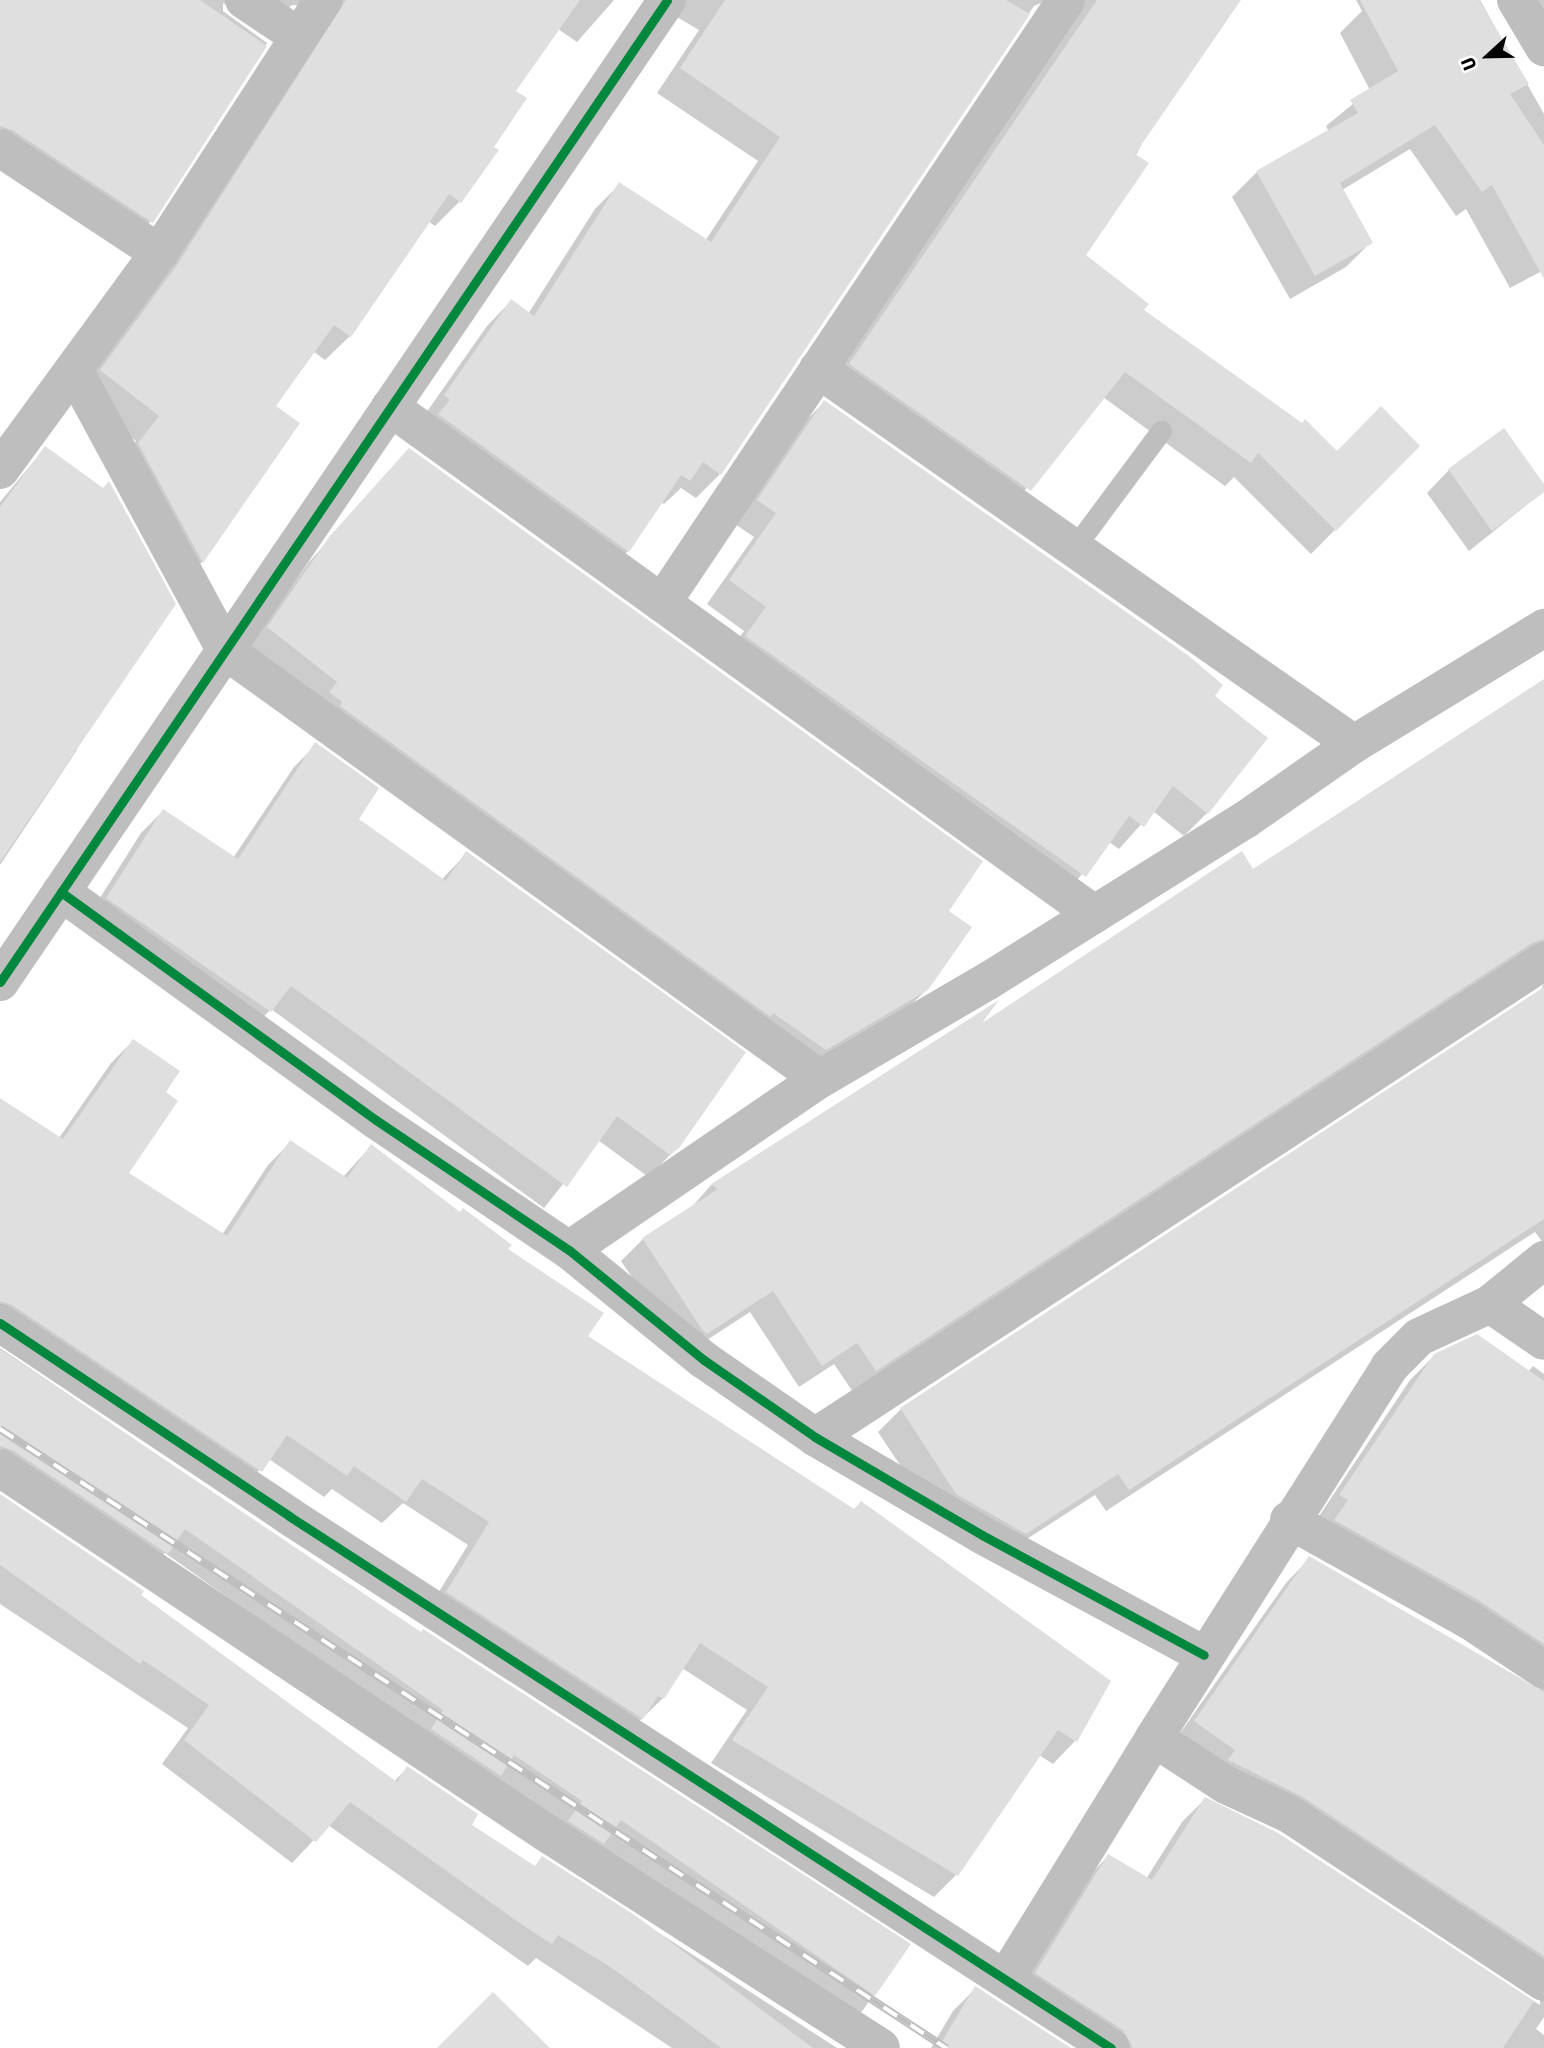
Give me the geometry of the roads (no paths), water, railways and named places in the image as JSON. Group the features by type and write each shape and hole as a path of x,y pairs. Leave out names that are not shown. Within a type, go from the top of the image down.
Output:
{"street":[{"path":"244,0 298,36"},
{"path":"0,470 159,254 323,0"},
{"path":"0,982 667,0"},
{"path":"662,603 1066,0"},
{"path":"1516,0 1544,47"},
{"path":"0,148 159,254"},
{"path":"818,369 1354,744"},
{"path":"74,370 226,651 820,1079"},
{"path":"390,407 1094,914"},
{"path":"569,1250 820,1079 1245,820 1354,744 1544,628"},
{"path":"61,892 365,1112 569,1250 704,1360 815,1437 982,1535 1204,1655"},
{"path":"815,1437 1544,961"},
{"path":"1006,1979 1204,1655 1389,1367 1419,1337 1490,1304 1544,1260"},
{"path":"1490,1304 1544,1341"},
{"path":"0,1323 289,1516 1111,2048"},
{"path":"0,1468 545,1832 881,2048"},
{"path":"1289,1520 1469,1620 1544,1670"},
{"path":"1154,1738 1226,1785 1289,1814 1544,1982"}],"lane":[{"path":"1074,548 1161,431"}],"railway":[{"path":"0,1429 946,2048"}]}
